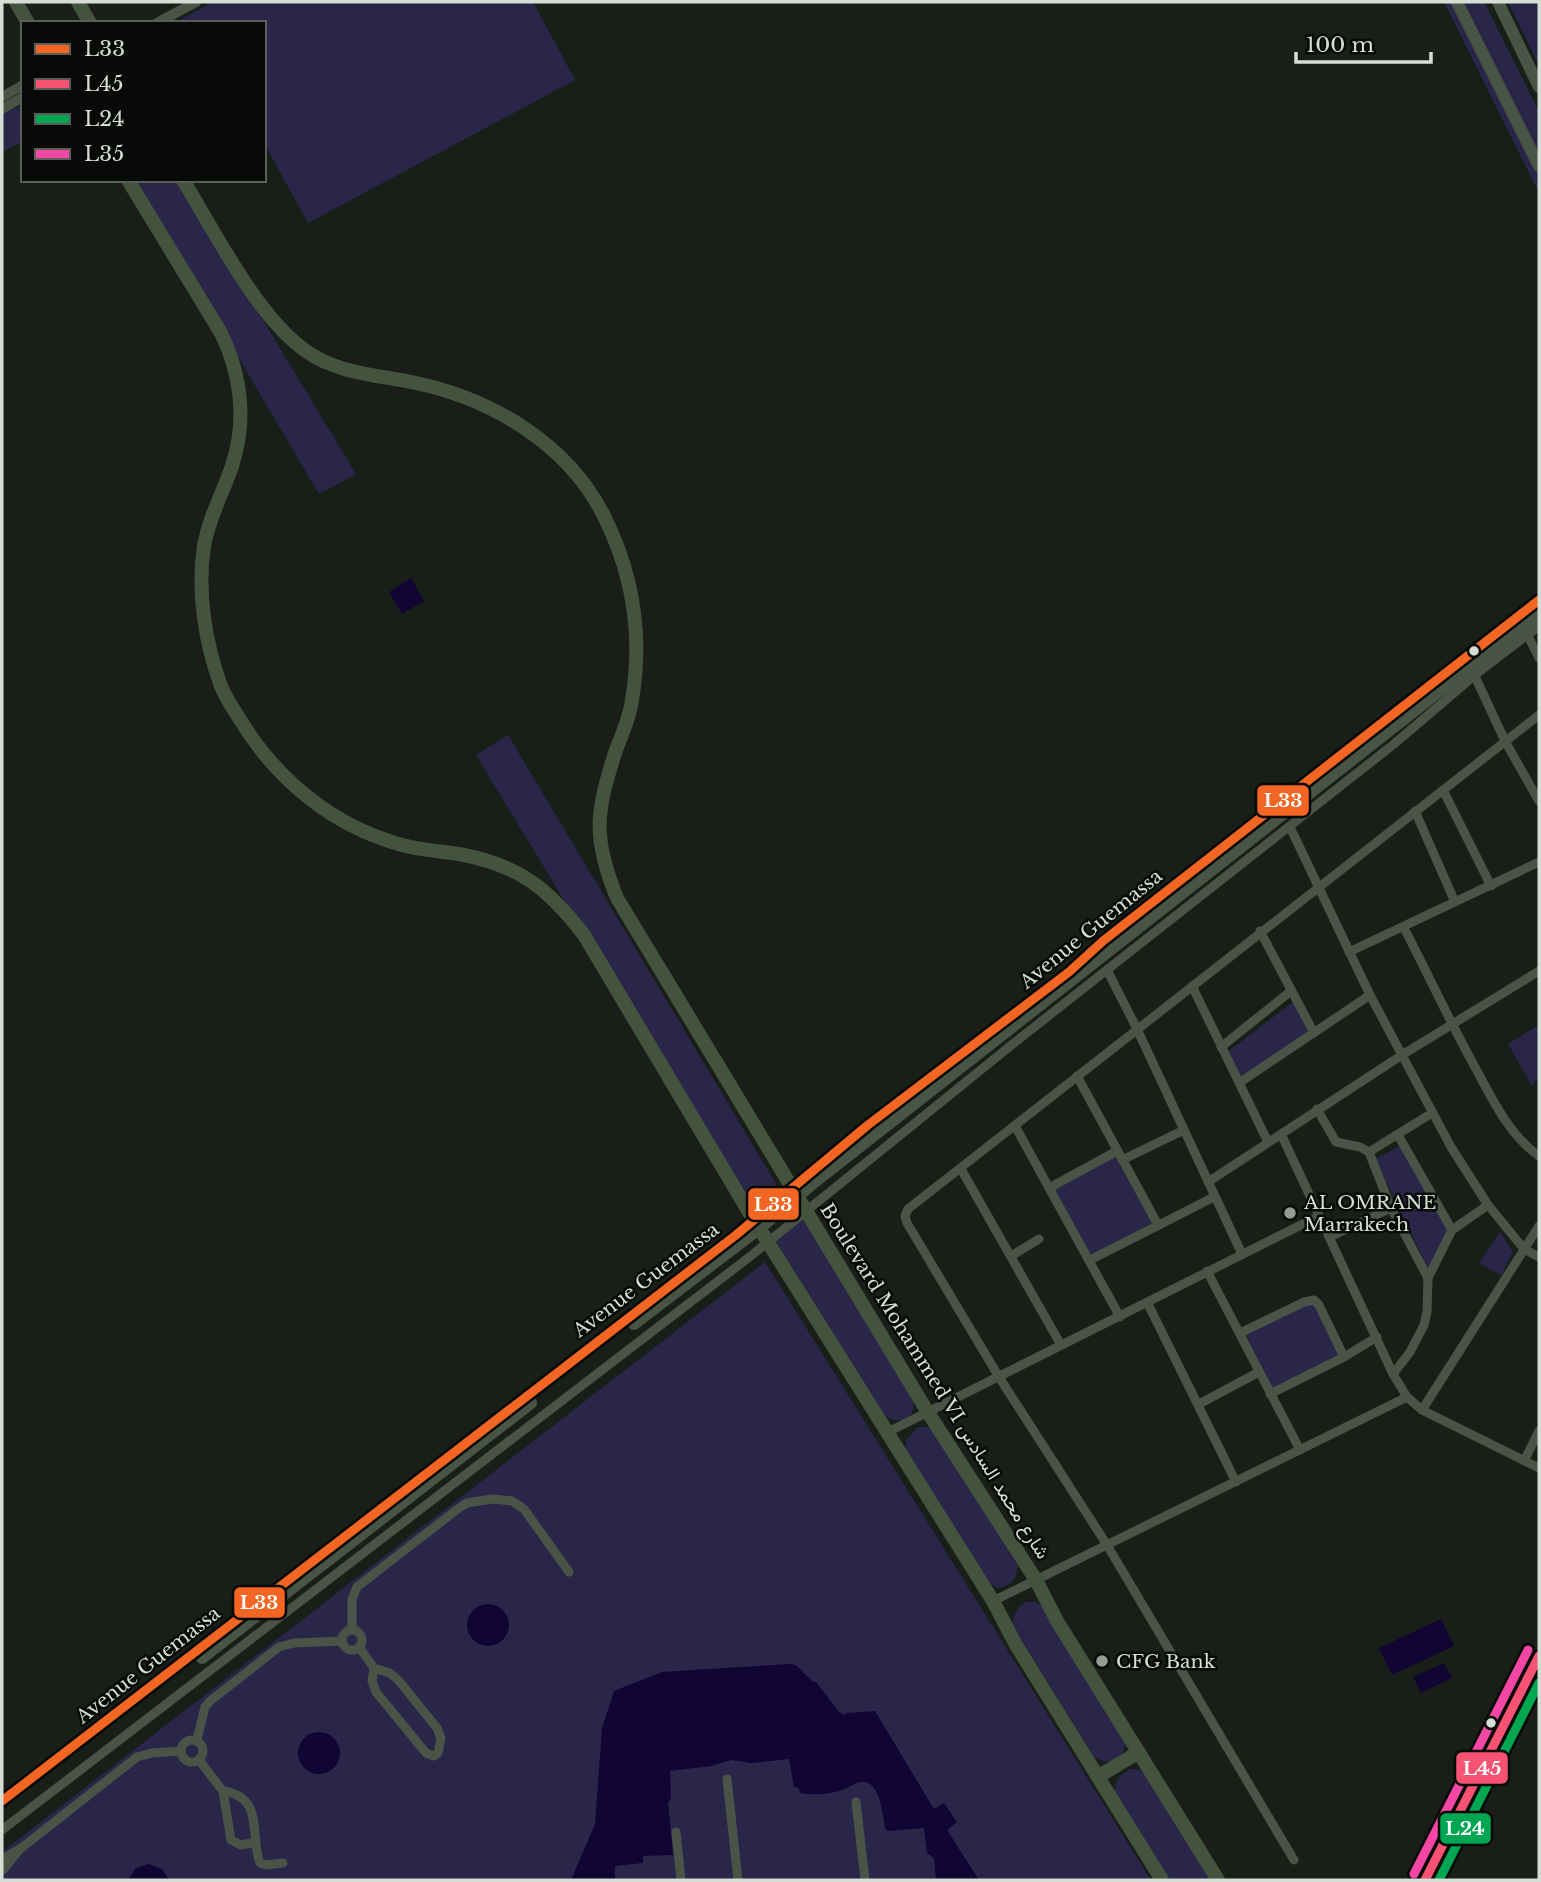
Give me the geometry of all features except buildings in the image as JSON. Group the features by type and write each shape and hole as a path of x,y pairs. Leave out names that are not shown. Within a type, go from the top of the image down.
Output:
{"main road":[{"path":"16,2 27,21"},
{"path":"78,2 89,21"},
{"path":"1457,2 1539,166"},
{"path":"1498,2 1539,87"},
{"path":"129,182 221,333 237,375 241,404 240,434 232,466 214,510 204,545 202,572 202,598 209,642 221,686 233,709 253,741 279,773 308,799 341,818 402,845 487,860 527,878 551,895 584,935 768,1242 993,1601 1016,1645 1162,1880"},
{"name":"Boulevard Mohammed VI شارع محمد السادس","path":"185,182 261,306 289,338 308,353 337,366 444,390 483,403 503,414 554,451 583,482 603,513 620,550 629,581 635,611 637,653 632,702 603,796 599,822 599,843 617,898 927,1411 1036,1580 1057,1621 1217,1880"},
{"name":"Avenue Guemassa","path":"1471,667 1539,600"},
{"name":"Avenue Guemassa","path":"2,1801 757,1224 799,1199 869,1125 1059,979 1103,941 1471,667 1525,631 1539,613"},
{"name":"Avenue Guemassa","path":"2,1811 757,1224"},
{"path":"1425,1880 1539,1656"},
{"path":"1099,1776 1139,1752"}],"street":[{"path":"161,21 196,2"},
{"path":"2,97 21,86"},
{"path":"2,109 21,98"},
{"name":"Avenue Guemassa","path":"1525,631 1539,626"},
{"path":"1525,631 1539,658"},
{"path":"1471,667 1505,741 1539,801"},
{"name":"Avenue Guemassa","path":"2,1830 768,1242 799,1199 1107,970 1290,827 1394,744 1471,667"},
{"path":"1294,1860 1107,1545 999,1377 905,1216 908,1209 1539,715"},
{"path":"1443,790 1490,886"},
{"path":"1415,811 1455,902"},
{"path":"1290,827 1370,995 1432,1113 1488,1205 1539,1257"},
{"path":"1349,952 1539,862"},
{"path":"1404,928 1451,1026 1509,1127 1537,1151"},
{"path":"1261,931 1314,1033"},
{"path":"1107,970 1138,1029 1242,1254"},
{"path":"1208,1182 1402,1055 1539,971"},
{"path":"1192,986 1268,1142"},
{"path":"1221,1047 1291,991"},
{"path":"1238,1083 1370,995"},
{"path":"1077,1076 1158,1225"},
{"path":"1317,1110 1336,1142 1360,1147 1369,1152 1391,1208 1428,1278"},
{"path":"1369,1152 1432,1113"},
{"path":"1016,1126 1120,1317"},
{"path":"1049,1188 1184,1130"},
{"path":"1281,1134 1393,1374 1407,1397 1422,1410 1539,1468"},
{"path":"1398,1135 1452,1230"},
{"path":"961,1168 1061,1345"},
{"path":"1090,1260 1214,1197"},
{"path":"1393,1374 1410,1352 1424,1325 1428,1278 1452,1230 1488,1205"},
{"path":"1329,1237 1391,1208"},
{"path":"886,1433 1319,1216"},
{"path":"1422,1410 1539,1226"},
{"path":"1011,1256 1039,1238"},
{"path":"1527,1245 1539,1245"},
{"path":"1207,1271 1300,1451"},
{"path":"1240,1333 1304,1302 1314,1300 1344,1357"},
{"path":"1148,1304 1236,1482"},
{"path":"1270,1394 1344,1357 1377,1337"},
{"path":"1199,1404 1259,1372"},
{"path":"993,1601 1407,1397"},
{"path":"1524,1461 1539,1431"},
{"path":"352,1630 352,1599 357,1587 467,1503 492,1499 518,1504 569,1572"},
{"path":"342,1642 344,1635 352,1630"},
{"path":"342,1642 347,1649 354,1650 359,1647 362,1636 352,1630"},
{"path":"197,1740 205,1707 210,1701 279,1647 303,1642 342,1642"},
{"path":"359,1647 374,1668 394,1676 424,1711 440,1733 442,1744 438,1753 430,1755 423,1750 376,1692 372,1681 374,1668"},
{"path":"181,1751 186,1742 197,1740"},
{"path":"197,1740 204,1749 200,1760"},
{"path":"181,1751 187,1761 200,1760"},
{"path":"2,1858 20,1849 137,1757 181,1751"},
{"path":"200,1760 223,1791 231,1840 241,1845 256,1842"},
{"path":"727,1779 738,1880"},
{"path":"223,1791 236,1793 248,1803 252,1813 258,1860 261,1864 283,1863"},
{"path":"856,1802 864,1880"},
{"path":"676,1832 681,1880"},
{"path":"2,1872 20,1849"}],"shaded area":[{"path":"213,2 533,2 575,80 308,223 266,147 266,21 178,21"},
{"path":"1444,2 1484,2 1539,112 1539,193"},
{"path":"1508,2 1539,2 1539,65"},
{"path":"21,106 21,142 2,152 2,114"},
{"path":"135,182 179,182 356,474 319,494"},
{"path":"411,578 424,601 402,614 389,592"},
{"path":"508,735 776,1184 775,1195 760,1206 751,1205 742,1193 476,755"},
{"path":"1293,1002 1311,1037 1241,1083 1226,1053"},
{"path":"1539,1025 1539,1076 1532,1086 1508,1044"},
{"path":"1400,1146 1453,1232 1431,1274 1375,1159"},
{"path":"1115,1156 1152,1223 1091,1257 1054,1189"},
{"path":"806,1218 914,1398 912,1411 906,1419 897,1420 884,1416 776,1241"},
{"path":"1500,1232 1513,1252 1501,1275 1479,1263"},
{"path":"765,1262 1151,1880 2,1880 2,1852"},
{"path":"1314,1302 1342,1357 1273,1390 1245,1333"},
{"path":"918,1427 936,1431 1018,1566 1014,1579 1006,1586 997,1588 987,1582 906,1452 906,1440"},
{"path":"1026,1602 1036,1602 1044,1608 1126,1739 1123,1751 1116,1759 1106,1761 1094,1757 1013,1626 1016,1612"},
{"path":"488,1604 503,1610 509,1625 503,1640 488,1646 473,1640 467,1625 473,1610"},
{"path":"1441,1619 1454,1646 1392,1675 1379,1648"},
{"path":"1444,1663 1452,1678 1421,1693 1413,1677"},
{"path":"796,1665 816,1682 839,1712 845,1715 875,1711 934,1809 944,1803 957,1822 947,1830 979,1880 936,1880 934,1858 927,1853 924,1828 888,1831 876,1792 867,1783 859,1782 829,1793 800,1793 799,1788 794,1787 789,1759 752,1763 731,1760 711,1766 670,1771 671,1798 668,1803 673,1855 643,1856 643,1863 615,1866 615,1880 571,1880 595,1824 602,1728 614,1691 662,1672"},
{"path":"319,1732 334,1738 340,1753 334,1768 319,1774 304,1768 298,1753 304,1738"},
{"path":"1130,1769 1146,1773 1211,1880 1169,1880 1115,1793 1118,1778"},
{"path":"149,1864 162,1869 169,1880 128,1880 136,1868"}],"transit line":[{"name":"L33","path":"2,1801 736,1235 868,1125 1069,972 1103,941 1539,600"},
{"name":"L35","path":"1414,1874 1528,1650"},
{"name":"L45","path":"1425,1880 1539,1656"},
{"name":"L24","path":"1439,1880 1539,1683"}],"place":[{"name":"AL OMRANE Marrakech","path":"1290,1213"},
{"name":"CFG Bank","path":"1102,1661"}]}
